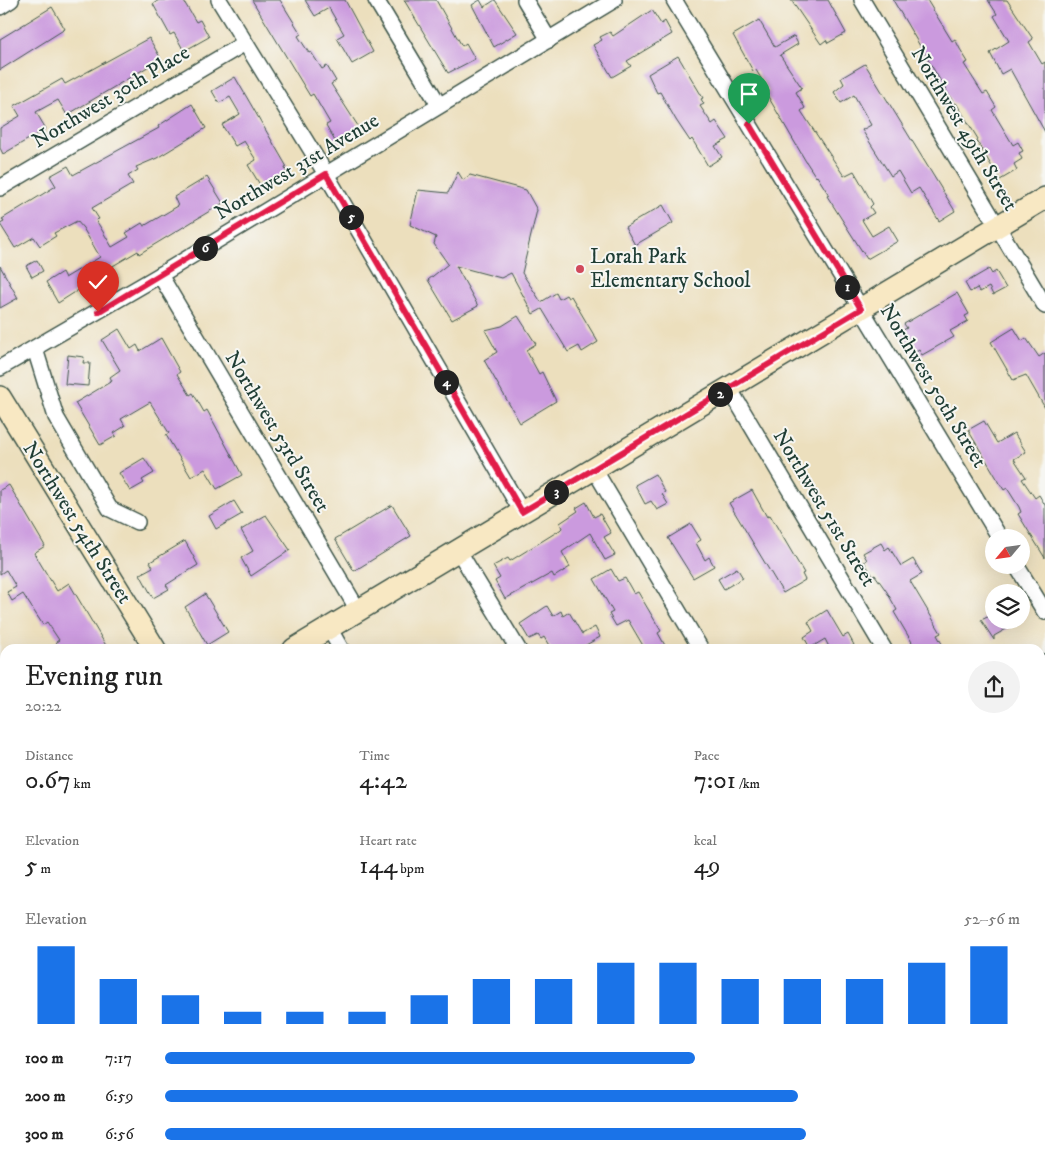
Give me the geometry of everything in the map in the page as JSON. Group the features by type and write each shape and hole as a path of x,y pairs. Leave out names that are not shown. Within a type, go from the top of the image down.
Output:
{"main road":[{"path":"302,644 1045,198"},
{"name":"Northwest 54th Street","path":"0,397 151,644"}],"street":[{"path":"0,6 11,0"},
{"path":"219,0 326,174 522,512"},
{"path":"376,0 440,105"},
{"path":"525,0 549,40"},
{"name":"Northwest 31st Avenue","path":"0,368 160,275 614,0"},
{"name":"Northwest 50th Street","path":"674,0 995,529"},
{"name":"Northwest 49th Street","path":"862,0 1045,306"},
{"name":"Northwest 30th Place","path":"0,188 245,43"},
{"name":"Northwest 53rd Street","path":"160,275 358,610"},
{"path":"35,349 56,417 110,508 137,522"},
{"name":"Northwest 51st Street","path":"729,388 881,644"},
{"path":"594,469 698,644"},
{"path":"458,550 515,644"},
{"path":"1022,574 1045,612"},
{"path":"329,628 338,644"}],"building":[{"path":"159,0 183,0 196,22 200,20 209,37 184,51 174,33 170,35 153,4"},
{"path":"252,0 280,0 301,34 298,36 309,53 311,52 322,69 327,66 336,81 331,84 360,129 336,143 326,125 330,123 313,94 310,96"},
{"path":"305,0 345,0 373,52 352,64 337,38 344,34 329,8 315,16"},
{"path":"404,0 436,0 462,46 466,43 475,59 448,73"},
{"path":"480,0 484,7 495,0 517,33 494,47 472,5"},
{"path":"791,0 828,0 846,33 828,43 826,40 821,44"},
{"path":"893,0 927,0 952,41 955,39 968,62 964,64 983,94 987,92 996,107 992,110 1013,145 1018,142 1023,151 1019,153 1022,159 1014,164 1017,170 1000,180 976,140 978,139 956,103 954,104"},
{"path":"988,0 1007,0 1033,39 1029,42 1042,64 1045,62 1045,132 1010,69 1001,74 990,53 1009,41 994,16 997,14"},
{"path":"52,7 65,29 0,70 0,39"},
{"path":"652,10 661,24 665,21 672,34 627,61 631,66 612,77 593,45 602,40 600,37 610,32 613,36"},
{"path":"759,20 775,47 794,36 798,44 780,55 802,88 796,92 805,108 801,111 844,176 854,171 873,204 870,207 874,213 862,220 872,236 889,226 898,241 867,259 827,196 829,195 805,160 766,93 769,92 756,70 753,71 733,35"},
{"path":"149,38 161,59 67,115 58,100 36,112 46,129 3,154 0,148 0,128 20,116 14,106 62,79 65,84"},
{"path":"678,56 703,98 701,99 704,104 700,106 712,124 716,121 728,139 715,146 722,157 708,166 692,139 690,141 676,120 660,92 657,93 648,74"},
{"path":"865,64 955,211 939,221 919,188 911,193 898,171 891,176 862,130 871,125 854,95 841,103 834,92 844,84 841,78"},
{"path":"235,77 287,167 285,168 287,173 262,188 248,165 256,160 244,141 235,146 222,125 240,114 230,97 219,103 212,91"},
{"path":"192,104 206,128 157,158 136,167 138,170 128,176 133,184 92,208 99,219 96,220 112,247 129,237 126,233 142,223 144,226 178,206 174,197 207,177 223,203 139,254 138,251 101,273 102,275 58,303 46,282 62,272 65,278 100,257 83,228 77,221 54,233 56,236 40,246 34,237 15,248 0,224 4,222 2,219 56,186 50,176 68,166 73,175 159,128 158,126"},
{"path":"458,172 463,180 470,175 526,190 537,210 522,273 541,302 556,293 559,299 566,295 568,298 571,296 598,342 582,352 579,346 568,352 542,309 533,314 511,273 501,278 456,266 478,306 452,320 428,280 448,264 434,244 436,237 410,225 418,190 448,193"},
{"path":"663,205 673,223 635,245 625,227"},
{"path":"37,260 43,271 32,277 26,266"},
{"path":"0,266 18,298 0,308"},
{"path":"989,269 992,274 996,271 1006,288 993,295 989,287 980,292 977,288 970,292 965,283"},
{"path":"957,293 969,314 965,316 968,321 950,331 954,337 922,355 919,350 914,353 901,331 907,328 904,324"},
{"path":"518,316 536,344 526,350 539,374 542,372 556,401 520,423 484,360 497,352 485,330 502,326"},
{"path":"1014,328 1022,341 1026,338 1039,357 1045,353 1045,408 1026,375 1013,380 991,342"},
{"path":"119,329 131,349 137,345 140,351 161,338 180,372 177,374 190,395 193,393 204,412 207,410 242,475 217,489 205,469 191,477 166,435 169,433 150,402 121,419 125,426 114,433 116,436 100,445 75,403 112,381 110,377 120,370 102,340"},
{"path":"68,355 84,357 83,363 90,363 88,386 65,384"},
{"path":"984,421 997,443 1014,433 1026,452 1014,459 1026,477 1022,479 1035,498 1039,495 1045,505 1045,558 1030,534 1030,529 1027,529 1018,514 1021,512 1019,507 1007,488 1004,490 968,430"},
{"path":"144,458 154,473 142,480 144,483 130,491 119,473"},
{"path":"655,474 665,492 662,494 668,504 657,510 651,501 645,504 635,485"},
{"path":"9,485 45,546 34,553 57,591 69,583 105,644 57,644 56,642 59,640 47,622 43,625 23,594 12,601 7,592 16,587 6,570 0,574 0,490"},
{"path":"752,490 767,517 770,515 804,573 802,574 805,580 783,593 729,503"},
{"path":"234,501 242,514 216,529 209,516"},
{"path":"586,502 594,517 600,514 611,533 604,537 615,555 605,560 590,533 562,552 570,567 554,577 552,573 505,599 495,581 500,578 493,566 508,558 510,561 560,530 562,528 560,523 578,511 576,508"},
{"path":"392,505 411,536 354,571 335,539"},
{"path":"266,515 290,550 251,576 241,558 253,551 241,530"},
{"path":"691,524 701,540 696,543 705,560 709,557 714,566 693,578 668,538"},
{"path":"185,541 198,565 166,585 169,589 153,598 140,574 153,567 150,562"},
{"path":"881,543 885,550 889,547 901,566 913,559 922,574 910,581 941,633 937,635 942,644 913,644 894,612 897,610 887,592 864,562 867,560 863,553"},
{"path":"737,568 743,578 724,589 718,579"},
{"path":"611,569 618,581 625,578 634,594 638,592 661,631 658,633 664,644 642,644 628,620 616,626 609,614 613,612 594,579"},
{"path":"205,594 228,632 206,644 185,607"},
{"path":"547,606 553,616 561,611 563,616 569,612 582,634 595,627 600,637 588,644 548,644 544,637 541,639 538,635 529,639 520,624"},
{"path":"827,610 843,637 848,634 853,644 828,644 825,639 817,644 808,644 804,637 813,631 808,622"},
{"path":"985,618 985,626 981,620"},
{"path":"987,629 1006,629 994,636 994,640"}],"place":[{"name":"Lorah Park Elementary School","path":"580,269"}],"route":[{"path":"98,312 326,174 522,512 861,309 749,124"}]}
